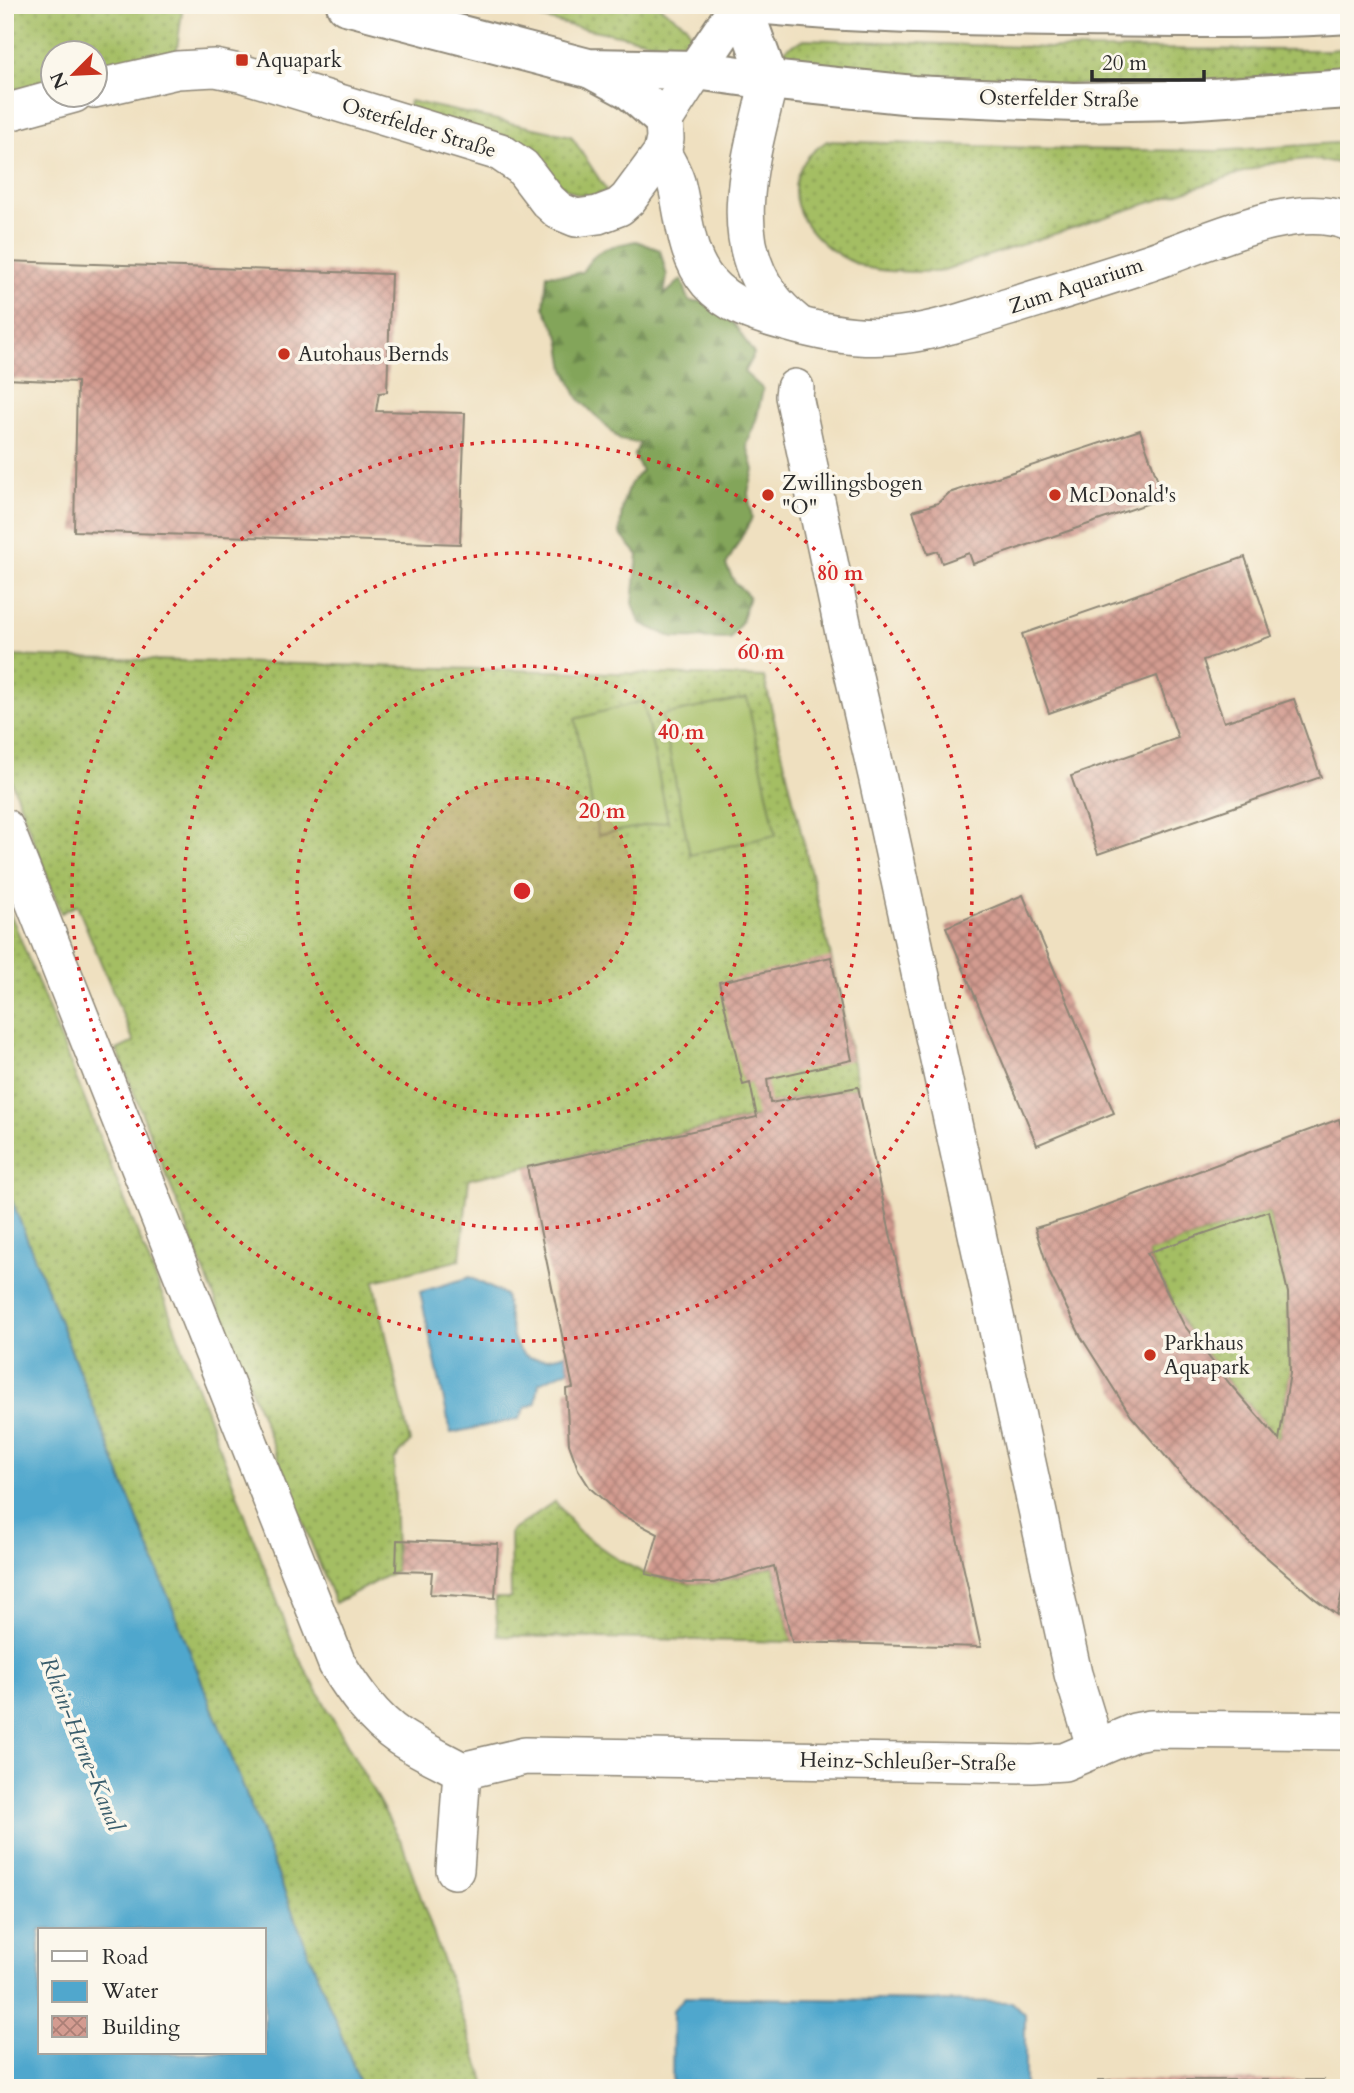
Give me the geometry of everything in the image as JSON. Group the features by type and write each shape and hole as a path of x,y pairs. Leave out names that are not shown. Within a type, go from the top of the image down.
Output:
{"main road":[{"name":"Osterfelder Straße","path":"346,5 588,68 696,70 913,95 1074,102 1182,100 1349,89"},
{"path":"696,70 741,5"},
{"path":"741,5 769,80"},
{"path":"767,5 838,12 1003,16 1298,18 1349,14"},
{"path":"588,68 630,90 663,137"}],"street":[{"name":"Osterfelder Straße","path":"108,86 177,69 215,68 244,74 500,152 522,167 559,211 576,218 598,215 628,199 663,137"},
{"path":"663,137 696,70"},
{"path":"769,80 750,170 744,224 750,253 767,293 799,326"},
{"path":"5,113 38,104"},
{"name":"Zum Aquarium","path":"663,137 694,261 707,281 742,309 830,333 873,337 903,335 967,320 1148,263 1257,223 1317,215 1349,222"},
{"path":"795,388 794,396 846,642 1064,1634 1096,1749"},
{"path":"5,828 337,1664 353,1690 399,1736 462,1771 455,1870"},
{"name":"Heinz-Schleußer-Straße","path":"462,1771 524,1756 1032,1764 1064,1762 1135,1732 1151,1730 1349,1731"}],"green space":[{"path":"5,5 183,5 175,63 108,81 108,38 38,38 38,98 5,108"},
{"path":"490,5 657,5 685,24 696,40 695,50 572,26"},
{"path":"805,39 1077,49 1349,48 1349,69 1172,84 1102,85 967,80 787,65 780,57 788,47"},
{"path":"410,101 571,136 607,191 594,196 577,194 561,186 528,146 506,136 408,111"},
{"path":"827,141 1217,151 1349,142 1349,164 1308,159 1271,163 938,272 896,271 857,264 827,247 804,222 795,192 798,175 808,156"},
{"path":"636,241 660,250 667,276 664,295 682,279 689,301 713,302 735,325 754,354 744,372 763,389 747,445 754,470 748,493 752,518 726,565 735,583 749,596 742,621 730,639 673,638 640,623 633,603 638,555 620,534 622,507 627,491 642,471 634,456 640,443 620,440 578,398 565,370 560,338 544,307 547,274 569,275 582,272 593,257 604,249"},
{"path":"5,656 764,677 831,957 858,1087 770,1103 773,1113 469,1179 460,1260 374,1281 410,1442 394,1460 396,1571 335,1603 117,1050 134,1042 77,905 61,913 5,764"},
{"path":"747,698 776,835 690,855 662,715"},
{"path":"643,701 668,821 598,835 575,719"},
{"path":"5,900 168,1309 297,1654 402,1843 487,2088 362,2088 5,1183"},
{"path":"1269,1211 1288,1293 1290,1373 1279,1440 1230,1384 1184,1325 1147,1253"},
{"path":"555,1501 579,1532 620,1561 646,1574 686,1583 714,1583 774,1566 792,1642 498,1636 495,1598 511,1598 510,1532"}],"water":[{"name":"Rhein-Herne-Kanal","path":"5,1183 362,2088 13,2088 5,2067"},
{"path":"470,1277 505,1295 513,1337 524,1354 534,1358 547,1358 566,1354 569,1370 539,1383 536,1403 525,1408 519,1419 451,1433 420,1292"},
{"path":"685,1997 1012,2002 1025,2015 1025,2088 672,2088 673,2010"}],"building":[{"path":"5,261 391,274 387,392 379,393 376,411 465,413 460,544 74,531 77,382 5,379"},
{"name":"McDonald's","path":"1140,430 1164,498 973,564 969,553 942,563 938,551 928,554 913,511 938,503 949,493"},
{"path":"1245,557 1272,636 1203,660 1224,722 1294,699 1321,777 1098,854 1071,776 1178,738 1157,676 1049,713 1022,634"},
{"path":"1023,895 1114,1113 1037,1145 946,927"},
{"path":"831,957 852,1060 767,1079 770,1103 858,1087 981,1647 792,1642 774,1566 714,1583 686,1583 646,1574 658,1534 618,1513 590,1488 578,1469 569,1444 566,1389 573,1388 527,1167 757,1117 750,1083 743,1085 719,982"},
{"name":"Parkhaus Aquapark","path":"1339,1119 1349,1151 1349,1564 1337,1615 1248,1541 1184,1478 1131,1416 1081,1337 1050,1274 1035,1228 1083,1214","holes":["1269,1211 1288,1293 1290,1373 1279,1440 1230,1384 1184,1325 1147,1253"]},
{"path":"397,1540 498,1544 495,1598 430,1594 432,1572 396,1571"},
{"path":"1098,2080 1323,2080 1323,2088 1098,2088"}],"place":[{"name":"Aquapark","path":"242,60"},
{"name":"Autohaus Bernds","path":"284,354"},
{"name":"Zwillingsbogen \"O\"","path":"768,495"},
{"name":"McDonald's","path":"1055,495"},
{"name":"Parkhaus Aquapark","path":"1150,1355"}]}
